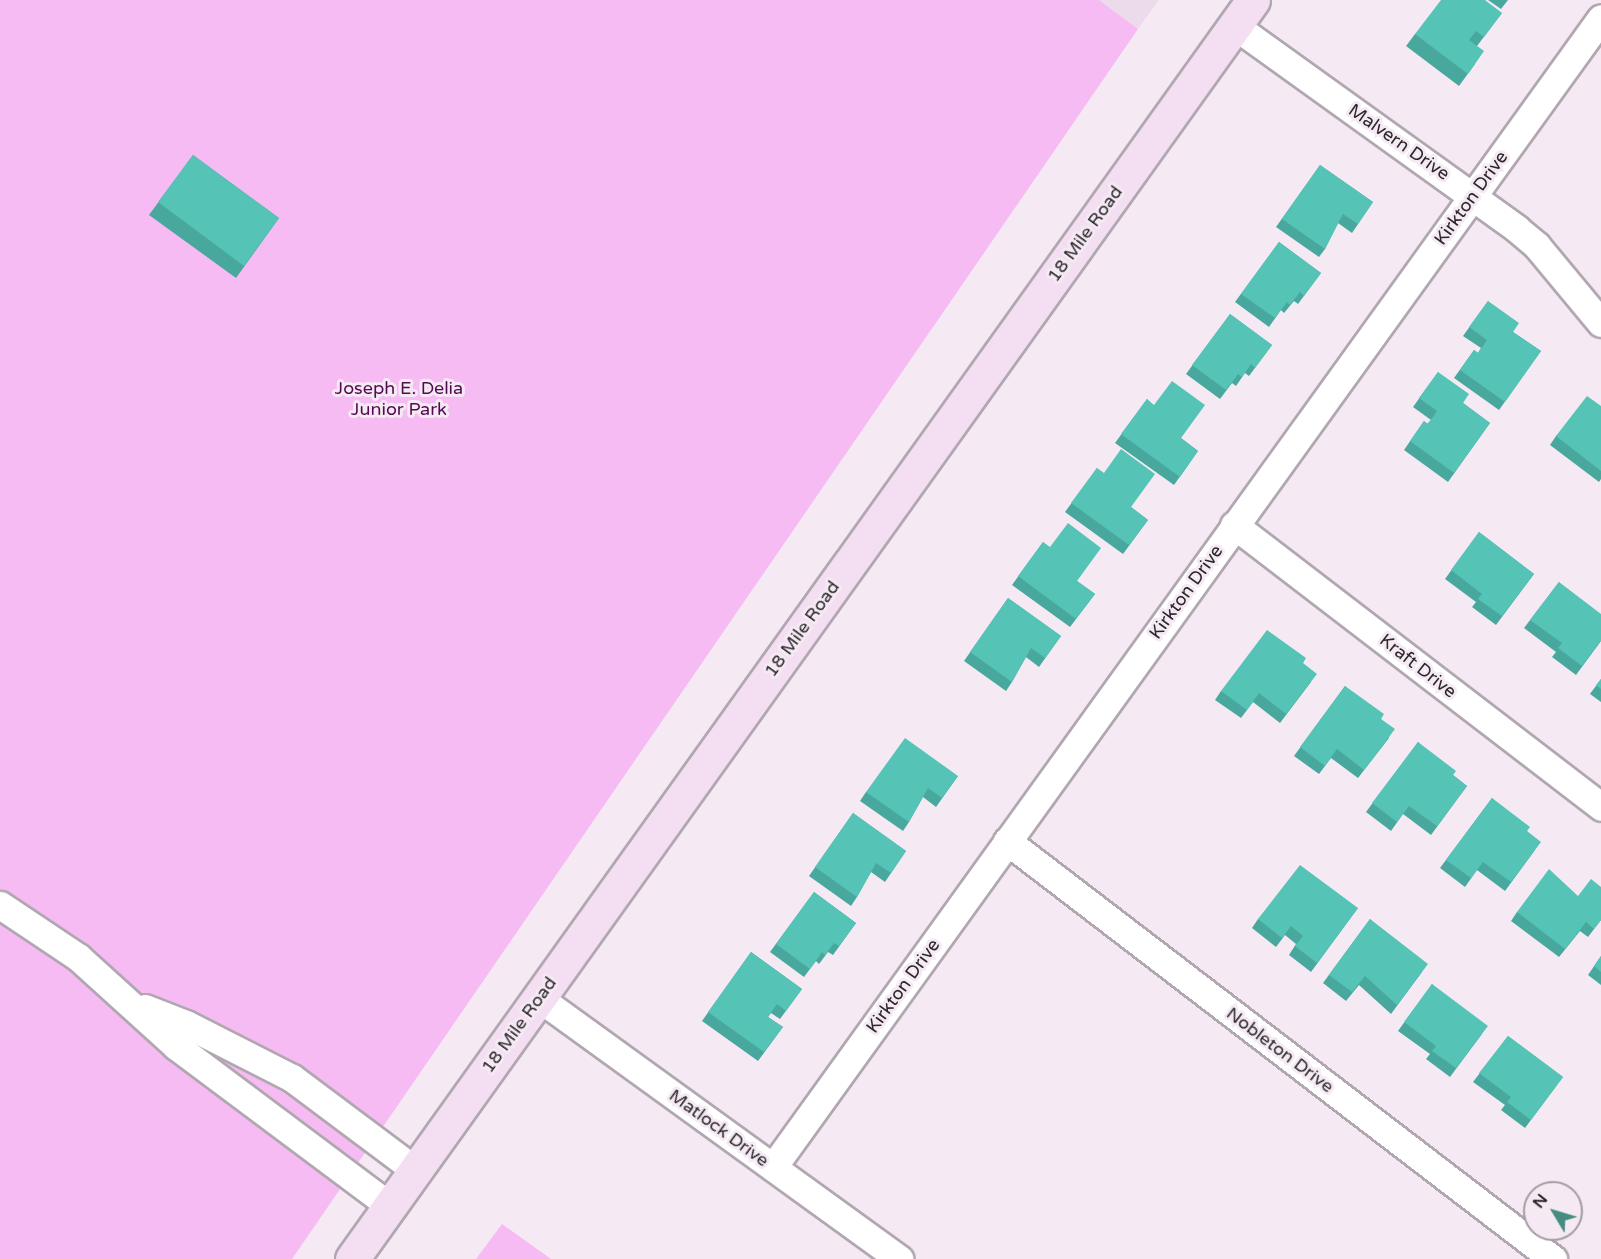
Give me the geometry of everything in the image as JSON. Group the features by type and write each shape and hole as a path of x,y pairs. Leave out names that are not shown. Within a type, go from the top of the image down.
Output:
{"main road":[{"name":"18 Mile Road","path":"352,1259 1244,13"}],"street":[{"name":"Malvern Drive","path":"1244,13 1537,246 1601,323"},
{"name":"Kirkton Drive","path":"773,1167 1601,18"},
{"name":"Kraft Drive","path":"1234,525 1601,807"},
{"name":"Nobleton Drive","path":"1007,841 1553,1259"},
{"path":"0,904 78,957 132,1003 176,1046 390,1206"},
{"name":"Matlock Drive","path":"539,998 899,1259"},
{"path":"132,1003 186,1024 292,1078 415,1170"}],"shaded area":[{"path":"1099,0 1159,0 1138,29"}],"green space":[{"name":"Joseph E. Delia Junior Park","path":"0,0 1099,0 1138,29 292,1259 0,1259"},
{"path":"502,1224 551,1259 476,1259"}],"building":[{"path":"1441,0 1485,0 1502,13 1484,37 1476,31 1469,40 1484,51 1468,74 1415,34"},
{"path":"193,155 279,218 244,266 158,202"},
{"path":"1320,165 1373,202 1358,224 1343,214 1325,249 1282,219"},
{"path":"1279,242 1321,273 1304,296 1300,292 1290,305 1287,302 1275,318 1241,294"},
{"path":"1488,301 1519,323 1513,332 1541,351 1505,402 1460,370 1474,350 1478,353 1487,340 1469,327"},
{"path":"1230,314 1272,345 1255,368 1251,364 1242,377 1238,374 1226,390 1192,365"},
{"path":"1438,372 1469,394 1463,403 1490,423 1454,473 1410,441 1424,421 1428,424 1437,411 1419,398"},
{"path":"1172,381 1205,405 1181,438 1198,451 1180,477 1121,434 1147,399 1154,405"},
{"path":"1587,396 1601,406 1601,471 1556,436"},
{"path":"1121,449 1155,474 1131,507 1148,520 1129,545 1071,503 1097,468 1104,473"},
{"path":"1068,523 1101,548 1077,581 1095,594 1076,619 1018,576 1043,542 1050,547"},
{"path":"1479,532 1534,574 1502,616 1478,599 1482,594 1451,570"},
{"path":"1559,582 1601,614 1601,640 1582,666 1558,648 1562,643 1530,620"},
{"path":"1008,598 1061,636 1045,658 1031,648 1012,682 970,652"},
{"path":"1267,630 1306,658 1303,663 1317,674 1286,714 1259,693 1247,710 1221,691"},
{"path":"1601,679 1601,689 1596,685"},
{"path":"1345,686 1384,714 1381,719 1395,729 1364,770 1337,749 1325,766 1300,747"},
{"path":"905,738 958,776 942,798 928,788 909,822 866,792"},
{"path":"1418,742 1456,771 1453,775 1467,786 1437,826 1409,806 1397,822 1372,803"},
{"path":"1492,798 1530,827 1527,831 1541,842 1511,882 1483,862 1471,878 1446,860"},
{"path":"853,813 906,851 891,873 876,863 857,897 815,867"},
{"path":"1300,865 1358,908 1317,963 1295,946 1303,936 1291,926 1282,938 1258,919"},
{"path":"1549,869 1578,896 1591,879 1601,887 1601,920 1594,929 1586,922 1565,949 1517,912"},
{"path":"814,892 856,923 839,946 834,943 825,955 822,952 810,969 776,944"},
{"path":"1370,919 1428,964 1397,1005 1365,976 1352,992 1329,975"},
{"path":"751,952 802,989 786,1011 777,1004 768,1017 783,1027 764,1052 708,1012"},
{"path":"1601,956 1601,972 1594,966"},
{"path":"1432,984 1488,1026 1456,1068 1432,1051 1436,1046 1404,1022"},
{"path":"1508,1036 1563,1077 1531,1120 1507,1102 1511,1097 1479,1073"}]}
